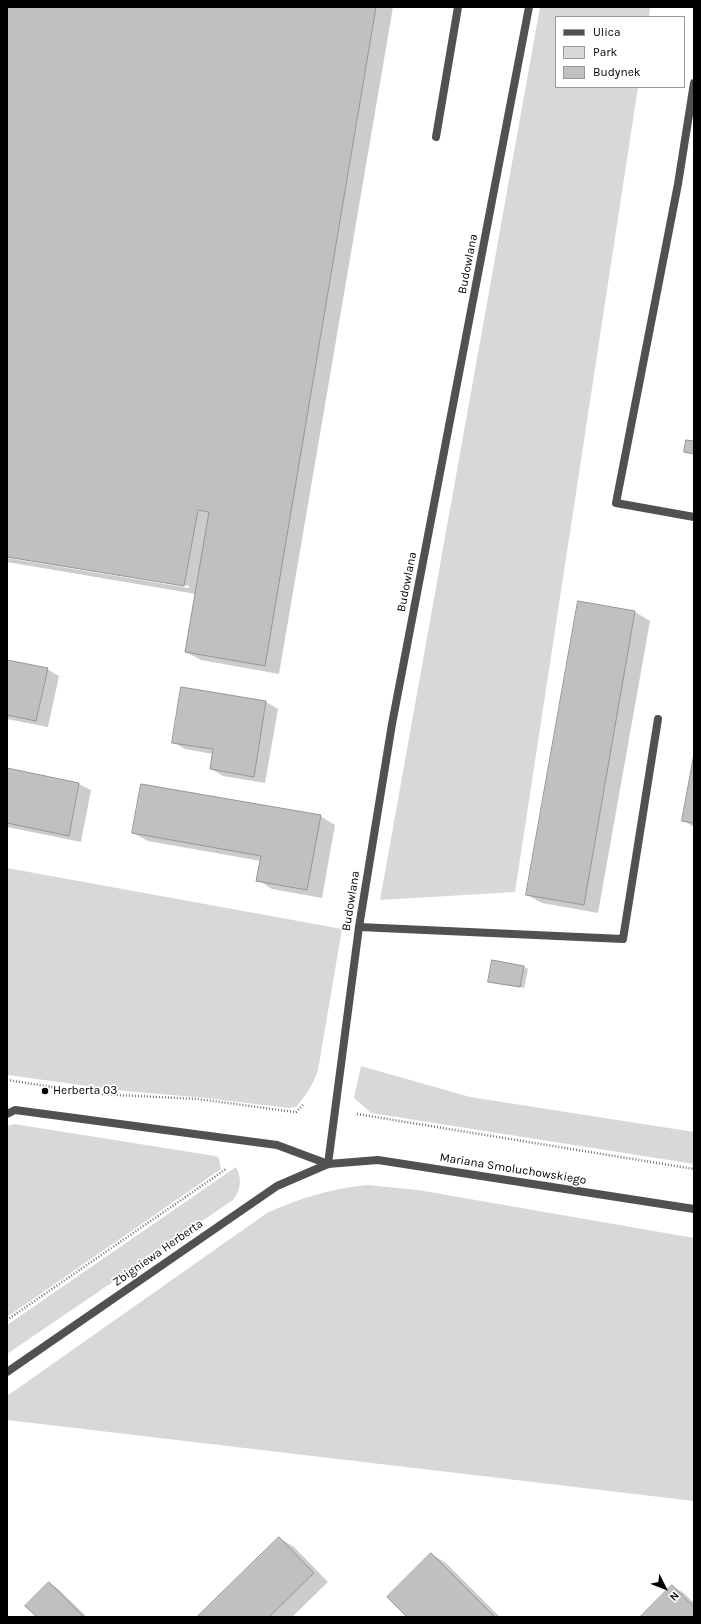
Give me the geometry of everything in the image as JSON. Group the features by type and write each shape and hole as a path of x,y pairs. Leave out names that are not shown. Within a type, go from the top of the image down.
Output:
{"street":[{"path":"436,137 458,7"},
{"name":"Budowlana","path":"328,1164 359,927 392,724 529,7"},
{"path":"694,83 678,184 616,503 694,517"},
{"path":"359,927 623,939 658,719"},
{"path":"7,1114 15,1110 278,1145 328,1164"},
{"name":"Mariana Smoluchowskiego","path":"328,1164 378,1160 694,1209"},
{"name":"Zbigniewa Herberta","path":"7,1372 277,1186 328,1164"}],"path":[{"path":"7,1080 82,1093 198,1099 296,1112 303,1105"},
{"path":"357,1114 694,1169"},
{"path":"7,1320 226,1169"}],"green space":[{"path":"540,7 650,7 649,16 555,16 555,88 638,88 515,892 380,900"},
{"path":"7,868 342,929 318,1070 300,1103 296,1107 288,1108 206,1098 125,1091 7,1075"},
{"path":"361,1066 470,1097 694,1132 694,1164 371,1113 354,1098"},
{"path":"14,1124 215,1156 219,1158 221,1169 7,1317 7,1126"},
{"path":"236,1167 240,1184 238,1192 233,1200 7,1354 7,1325"},
{"path":"368,1185 418,1190 694,1238 694,1501 7,1420 7,1396 267,1213 317,1194 355,1186"}],"building":[{"path":"7,7 376,7 265,666 185,652 209,512 198,510 184,586 7,557"},
{"path":"686,440 694,441 694,454 684,452"},
{"path":"578,601 635,611 584,905 526,895"},
{"path":"7,660 48,668 36,721 7,715"},
{"path":"181,687 266,701 254,777 210,769 213,749 172,743"},
{"path":"694,754 694,823 682,821"},
{"path":"7,768 79,783 69,836 7,823"},
{"path":"141,784 321,815 307,890 256,881 261,856 132,833"},
{"path":"492,960 524,966 520,987 488,982"},
{"path":"279,1537 314,1573 269,1617 197,1617"},
{"path":"431,1553 495,1617 407,1617 387,1597"},
{"path":"49,1582 83,1616 82,1617 37,1617 25,1606"},
{"path":"672,1585 694,1607 694,1617 640,1617"}],"place":[{"name":"Herberta 03","path":"45,1091"}]}
